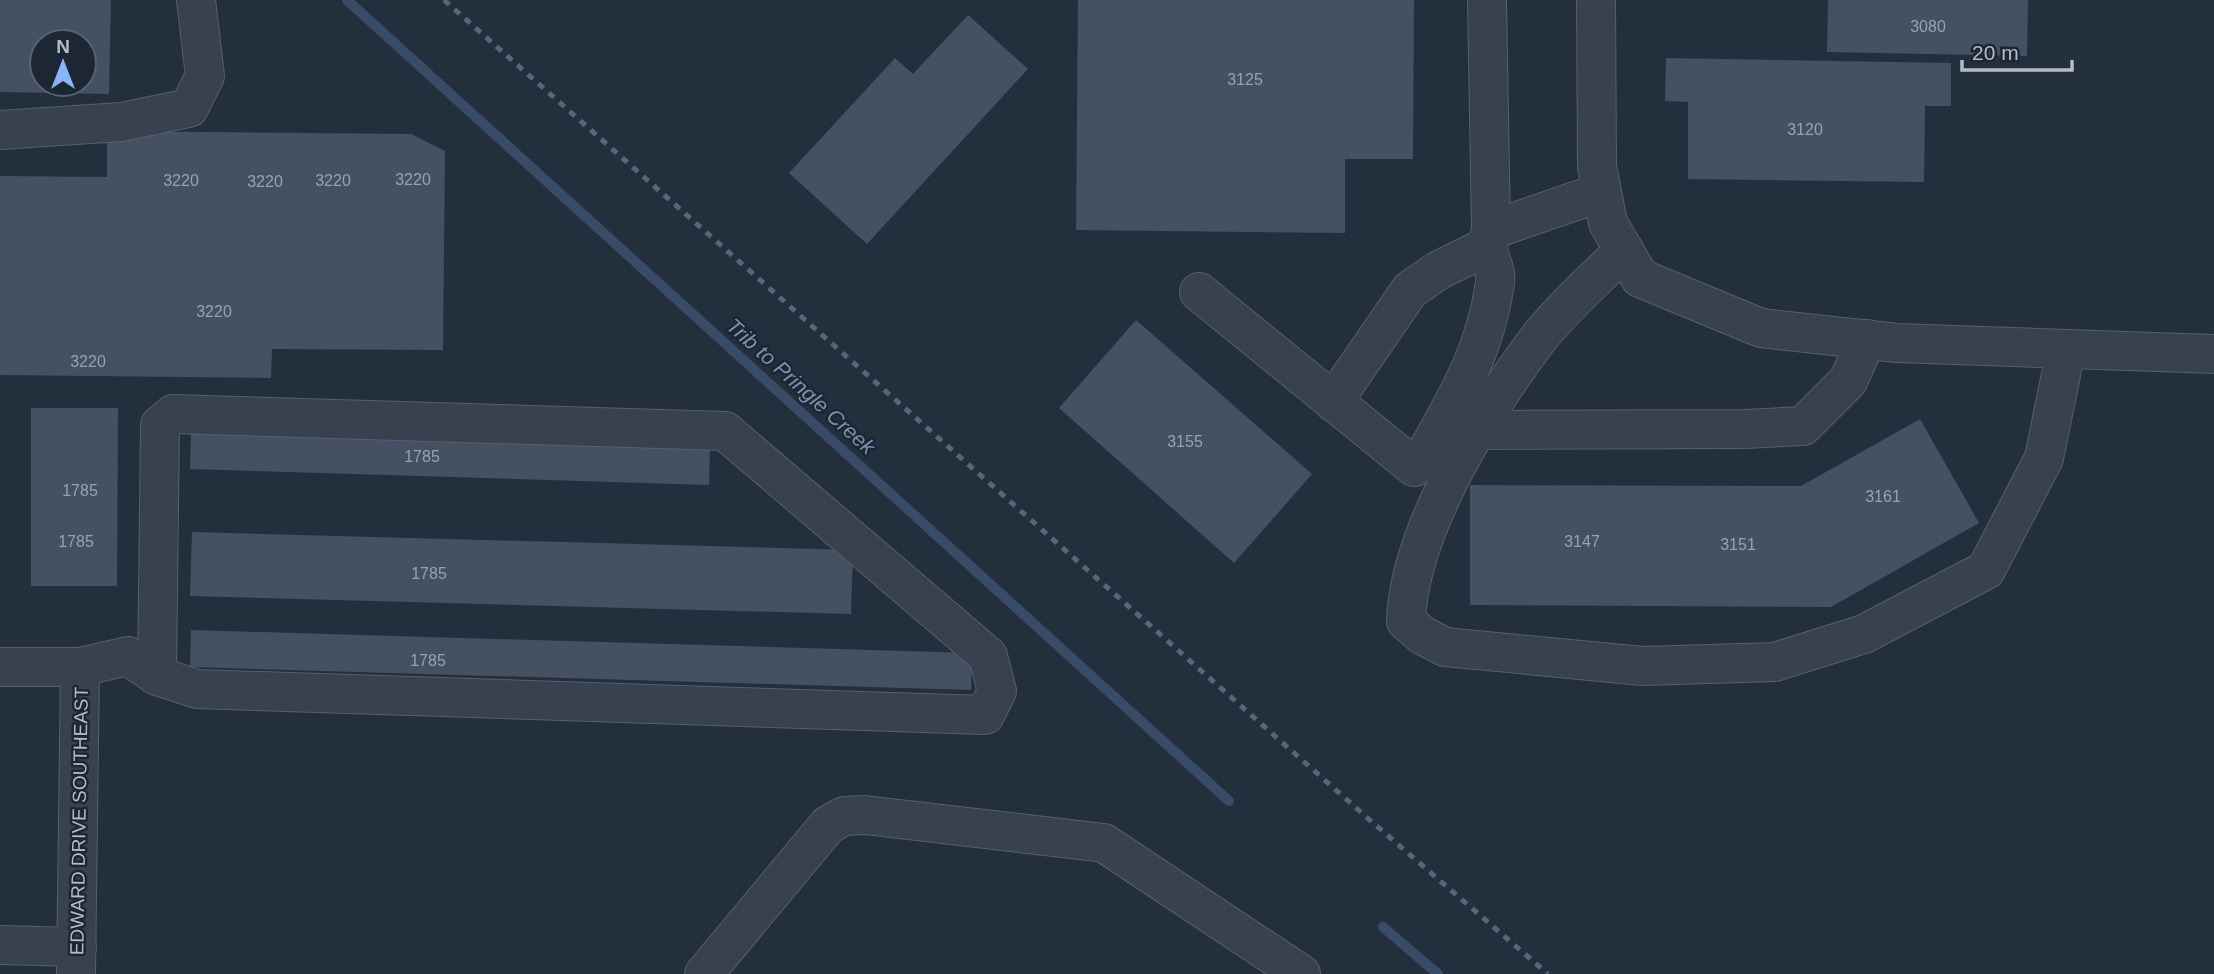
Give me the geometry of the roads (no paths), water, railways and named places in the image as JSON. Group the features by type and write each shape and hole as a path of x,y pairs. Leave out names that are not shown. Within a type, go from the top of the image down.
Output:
{"street":[{"path":"0,130 121,122 189,108 205,76 196,0"},
{"path":"1199,292 1409,464 1414,467 1418,464 1473,369 1496,279 1489,239 1487,0"},
{"path":"1596,0 1597,166 1608,223 1632,264 1761,328 1867,339 2066,350 2214,354"},
{"path":"1333,402 1410,289 1489,239 1602,192"},
{"path":"1632,264 1540,337 1478,430 1443,490 1407,597 1406,621 1422,635 1446,647 1643,666 1775,662 1864,634 1986,570 2044,458 2066,350"},
{"path":"1478,430 1746,429 1803,426 1849,381 1867,339"},
{"path":"0,667 80,667 128,656 157,677 197,689 985,715 997,691 988,656 725,431 173,414 160,425 157,677"},
{"name":"EDWARD DRIVE SOUTHEAST","path":"77,961 80,667"},
{"path":"704,974 828,825 845,816 865,815 1104,843 1301,974"},
{"path":"0,945 77,961"}],"waterway":[{"name":"Trib to Pringle Creek","path":"347,0 1229,801"},
{"name":"Trib to Pringle Creek","path":"1383,927 1438,974"}],"railway":[{"path":"444,0 1372,822 1548,974"}]}
